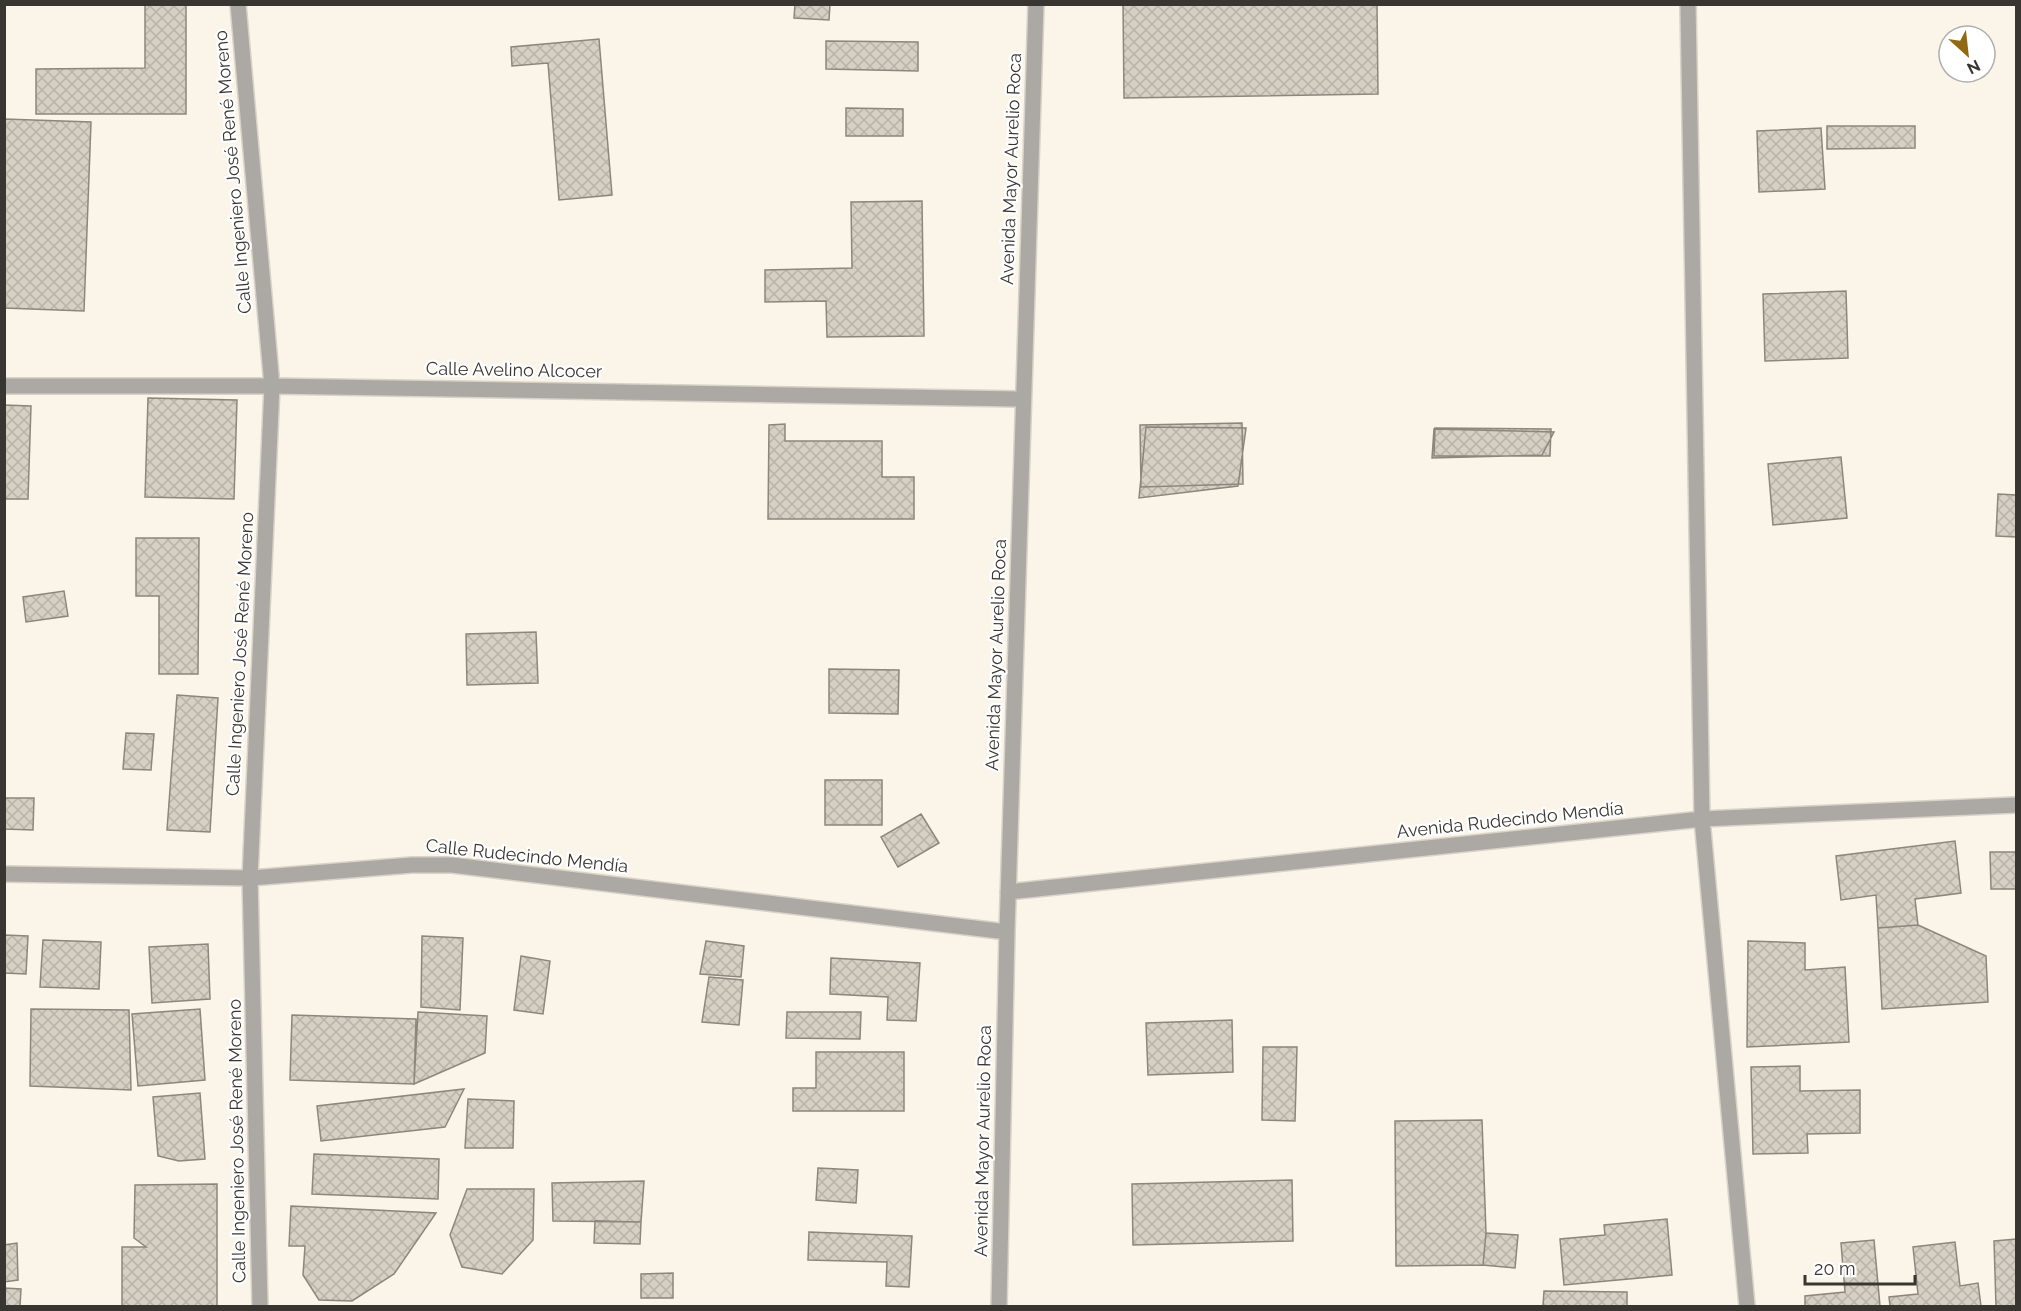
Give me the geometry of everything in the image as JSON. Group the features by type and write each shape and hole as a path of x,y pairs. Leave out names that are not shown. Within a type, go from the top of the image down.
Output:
{"street":[{"name":"Calle Ingeniero José René Moreno","path":"238,4 272,386 250,878 260,1306"},
{"name":"Avenida Mayor Aurelio Roca","path":"999,1306 1008,892 1036,4"},
{"path":"1688,4 1702,819 1747,1306"},
{"name":"Calle Avelino Alcocer","path":"4,386 272,386 1023,399"},
{"name":"Avenida Rudecindo Mendía","path":"1008,892 1702,819 2016,805"},
{"name":"Calle Rudecindo Mendía","path":"4,874 250,878 412,865 452,865 1007,932"}],"building":[{"path":"145,4 186,4 186,114 36,114 36,69 145,68"},
{"path":"795,4 830,4 829,20 794,18"},
{"path":"1123,4 1377,4 1378,94 1124,98"},
{"path":"599,39 612,195 559,200 548,63 512,66 511,47"},
{"path":"826,41 918,42 918,71 826,69"},
{"path":"846,108 903,109 903,136 846,136"},
{"path":"4,119 91,122 84,311 4,308"},
{"path":"1827,126 1915,126 1915,148 1827,149"},
{"path":"1821,128 1825,189 1759,192 1757,131"},
{"path":"922,201 924,336 827,337 826,301 765,302 765,270 852,268 851,202"},
{"path":"1846,291 1848,358 1765,361 1763,294"},
{"path":"148,398 237,400 234,499 145,497"},
{"path":"4,405 31,406 28,499 4,499"},
{"path":"1242,423 1243,484 1141,487 1140,425"},
{"path":"785,424 785,441 882,441 882,477 914,477 914,519 768,519 769,425"},
{"path":"1146,427 1246,428 1238,486 1139,498"},
{"path":"1435,428 1551,429 1550,456 1434,456"},
{"path":"1434,429 1554,432 1542,455 1432,458"},
{"path":"1841,457 1847,518 1773,525 1768,464"},
{"path":"1998,494 2016,495 2016,537 1996,536"},
{"path":"136,538 199,538 198,674 159,674 159,596 136,596"},
{"path":"64,591 68,616 26,622 23,597"},
{"path":"536,632 538,683 467,685 466,634"},
{"path":"829,669 899,670 898,714 829,713"},
{"path":"177,695 218,698 210,832 167,830"},
{"path":"126,733 154,734 151,770 123,769"},
{"path":"825,780 882,780 882,825 825,825"},
{"path":"4,798 34,798 33,830 4,829"},
{"path":"921,814 939,843 898,867 881,837"},
{"path":"1955,841 1961,893 1915,899 1918,925 1878,928 1876,895 1841,900 1836,856"},
{"path":"1990,852 2016,852 2016,889 1991,889"},
{"path":"1918,925 1986,956 1988,1002 1882,1009 1878,928"},
{"path":"4,935 28,936 26,974 4,973"},
{"path":"422,936 463,938 460,1010 421,1007"},
{"path":"43,940 101,942 99,989 40,987"},
{"path":"706,941 744,946 741,977 700,974"},
{"path":"1748,941 1805,943 1805,970 1845,967 1849,1042 1747,1047"},
{"path":"208,944 210,999 152,1003 149,947"},
{"path":"521,956 550,961 543,1014 514,1010"},
{"path":"831,958 920,963 916,1021 887,1020 888,997 830,994"},
{"path":"709,977 743,980 739,1025 702,1022"},
{"path":"31,1009 129,1010 131,1090 30,1086"},
{"path":"200,1009 205,1080 138,1086 132,1014"},
{"path":"418,1012 487,1016 485,1053 414,1084"},
{"path":"787,1012 861,1012 860,1039 786,1038"},
{"path":"292,1015 416,1019 414,1084 290,1080"},
{"path":"1232,1020 1233,1072 1148,1075 1146,1023"},
{"path":"1263,1047 1297,1047 1295,1121 1262,1120"},
{"path":"816,1052 904,1052 904,1111 793,1111 793,1088 816,1088"},
{"path":"1800,1066 1800,1091 1860,1090 1860,1133 1807,1134 1808,1153 1753,1154 1751,1067"},
{"path":"464,1089 445,1127 321,1141 317,1106"},
{"path":"200,1093 205,1159 179,1161 158,1156 153,1097"},
{"path":"468,1099 514,1101 513,1148 465,1148"},
{"path":"1482,1120 1486,1233 1483,1265 1396,1266 1395,1121"},
{"path":"314,1154 439,1159 438,1199 312,1194"},
{"path":"818,1168 858,1170 856,1203 816,1200"},
{"path":"1292,1180 1293,1241 1133,1245 1132,1184"},
{"path":"644,1181 641,1222 553,1221 552,1183"},
{"path":"217,1184 217,1306 122,1306 122,1247 146,1247 134,1238 135,1185"},
{"path":"467,1189 534,1189 533,1240 502,1274 462,1267 450,1235"},
{"path":"291,1206 436,1213 394,1274 352,1301 319,1300 303,1275 305,1246 289,1246"},
{"path":"1667,1219 1672,1275 1564,1285 1560,1239 1605,1235 1604,1225"},
{"path":"595,1221 641,1222 640,1244 594,1243"},
{"path":"809,1232 912,1236 909,1287 886,1286 887,1262 808,1260"},
{"path":"1486,1233 1518,1235 1515,1268 1483,1265"},
{"path":"2016,1239 2016,1306 1996,1306 1994,1241"},
{"path":"1874,1240 1880,1306 1805,1306 1805,1296 1845,1292 1841,1243"},
{"path":"1955,1242 1960,1286 1978,1283 1981,1306 1890,1306 1889,1297 1918,1294 1913,1247"},
{"path":"17,1243 18,1280 4,1282 4,1245"},
{"path":"673,1273 673,1298 641,1298 641,1274"},
{"path":"4,1288 21,1289 20,1306 4,1306"},
{"path":"1544,1291 1627,1292 1627,1306 1543,1306"}]}
